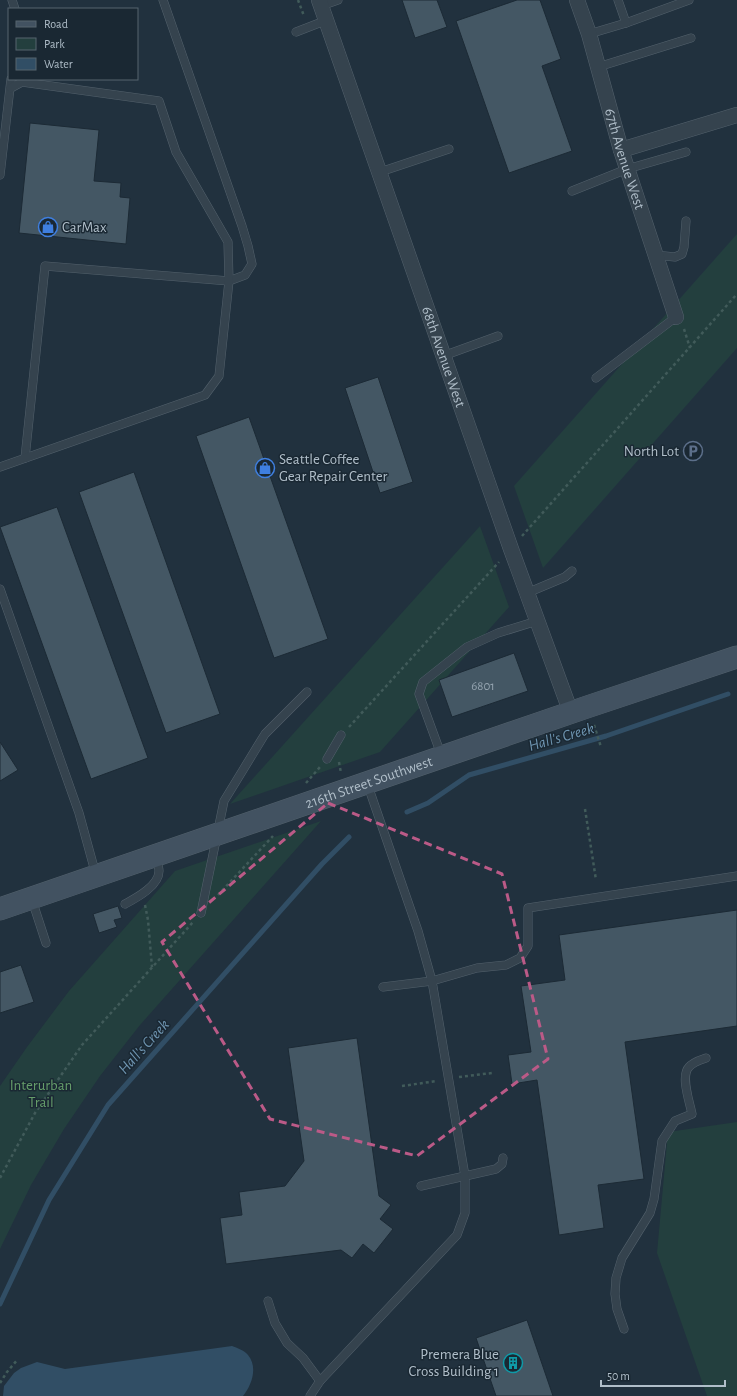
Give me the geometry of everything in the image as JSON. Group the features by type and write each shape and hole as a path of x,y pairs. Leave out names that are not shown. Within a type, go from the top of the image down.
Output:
{"street":[{"name":"67th Avenue West","path":"577,0 589,34 621,150 676,317"},
{"name":"68th Avenue West","path":"320,3 443,356 571,713"},
{"path":"621,150 737,115"},
{"name":"216th Street Southwest","path":"0,909 737,657"}],"lane":[{"path":"25,458 45,266 229,281 245,275 252,264 239,219 163,0"},
{"path":"320,3 338,0"},
{"path":"618,0 626,23"},
{"path":"589,34 626,23 689,0"},
{"path":"296,32 327,20"},
{"path":"598,67 691,38"},
{"path":"0,175 12,80"},
{"path":"0,467 205,395 219,376 229,281 228,242 176,152 159,101 22,82 11,88"},
{"path":"380,172 448,148"},
{"path":"572,191 627,169 686,152"},
{"path":"655,255 675,257 682,254 686,221"},
{"path":"596,378 676,317"},
{"path":"443,356 498,336"},
{"path":"527,593 565,577 572,571"},
{"path":"0,589 79,813 96,875"},
{"path":"442,757 419,694 423,682 467,647 498,633 537,621"},
{"path":"201,913 224,801 265,734 307,692"},
{"path":"327,759 342,736"},
{"path":"310,1396 320,1381 457,1235 465,1213 465,1176 432,981 418,932 366,783"},
{"path":"125,904 144,893 157,880 159,872 154,856"},
{"path":"382,987 432,981 477,968 506,965 520,958 528,946 528,908 737,876"},
{"path":"31,898 46,943"},
{"path":"624,1329 617,1309 615,1294 616,1278 622,1258 650,1213 654,1199 662,1142 675,1121 692,1114 685,1078 688,1068 696,1062 706,1058"},
{"path":"421,1186 496,1169 502,1164 503,1158"},
{"path":"268,1300 275,1323 287,1343 303,1358 320,1381"}],"path":[{"path":"298,0 308,28"},
{"path":"521,538 737,294"},
{"path":"342,736 499,563"},
{"path":"593,723 601,747"},
{"path":"306,783 327,759"},
{"path":"585,809 596,880"},
{"path":"0,1178 35,1113 82,1045 201,913 274,835"},
{"path":"144,893 152,968"},
{"path":"0,1383 18,1359"}],"highlighted area":[{"path":"328,803 502,874 548,1059 417,1156 270,1119 162,942"}],"green space":[{"path":"737,234 737,348 543,568 514,486"},
{"path":"480,526 509,607 380,752 230,804"},
{"name":"Interurban Trail","path":"321,821 140,1025 100,1076 64,1129 31,1185 0,1249 0,1086 69,991 175,871"},
{"path":"737,1122 737,1396 707,1396 657,1253 668,1132"}],"water":[{"path":"232,1346 246,1353 253,1365 253,1376 249,1387 243,1396 3,1396 4,1386 14,1373 21,1368 37,1362 65,1369"}],"building":[{"path":"402,0 437,0 447,27 415,38"},
{"path":"517,0 540,0 561,59 542,66 572,151 509,173 456,21"},
{"path":"30,123 99,130 94,181 121,183 120,197 130,198 126,244 19,233"},
{"path":"378,377 413,482 380,493 345,388"},
{"path":"249,417 328,639 274,658 196,436"},
{"path":"134,472 220,714 166,733 79,492"},
{"path":"57,507 148,758 91,779 0,527"},
{"path":"514,653 528,691 452,717 439,680"},
{"path":"0,742 18,770 0,781"},
{"path":"118,906 122,918 114,920 117,927 99,933 93,914"},
{"path":"737,910 737,1026 625,1042 644,1179 598,1185 604,1228 559,1235 537,1080 512,1084 508,1055 531,1052 521,986 565,980 559,935"},
{"path":"21,965 34,1002 0,1013 0,972"},
{"path":"357,1038 379,1196 391,1205 380,1219 393,1229 374,1253 363,1244 352,1258 341,1250 226,1264 220,1218 242,1215 239,1192 285,1186 304,1161 288,1048"},
{"name":"Premera Blue Cross Building 1","path":"527,1320 553,1396 496,1396 476,1338"}],"waterway":[{"name":"Hall's Creek","path":"407,812 428,803 469,775 606,736 728,694"},
{"name":"Hall's Creek","path":"0,1304 49,1200 108,1105 322,864 349,837"}],"place":[{"name":"CarMax","path":"48,227"},
{"name":"North Lot","path":"693,451"},
{"name":"Seattle Coffee Gear Repair Center","path":"265,468"},
{"name":"Premera Blue Cross Building 1","path":"513,1363"}]}
